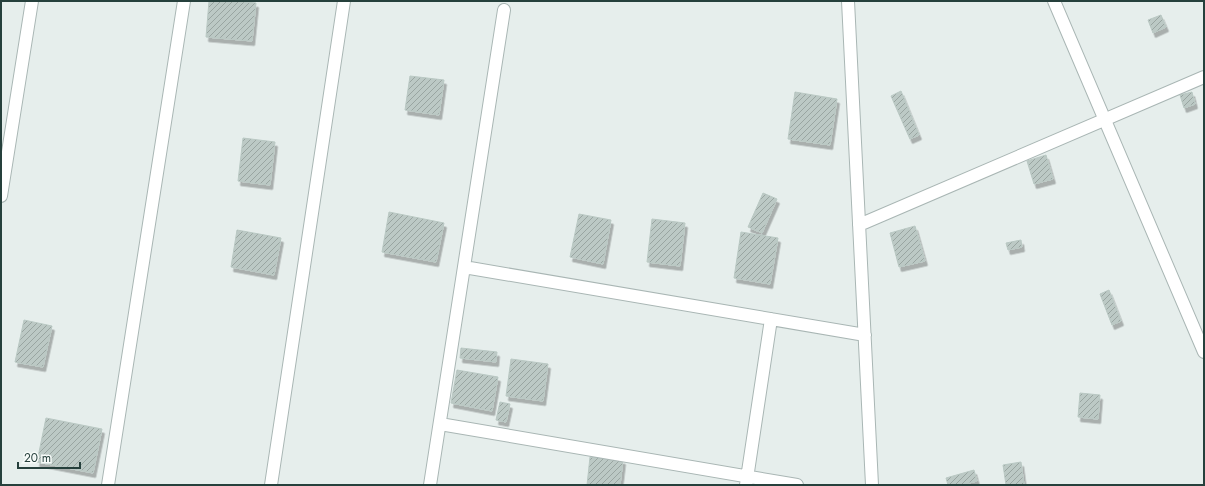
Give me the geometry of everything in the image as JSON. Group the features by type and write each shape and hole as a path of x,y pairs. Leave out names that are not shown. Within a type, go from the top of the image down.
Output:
{"street":[{"path":"1,196 32,1"},
{"path":"108,485 184,1"},
{"path":"271,485 344,1"},
{"path":"848,1 872,485"},
{"path":"1054,1 1204,352"},
{"path":"430,485 504,10"},
{"path":"859,225 1204,76"},
{"path":"464,267 865,335"},
{"path":"746,481 771,319"},
{"path":"440,424 746,481 797,485"}],"building":[{"path":"209,1 256,3 252,41 206,37"},
{"path":"1161,15 1166,27 1153,33 1148,20"},
{"path":"410,76 444,80 439,115 405,110"},
{"path":"901,91 919,135 910,139 891,96"},
{"path":"795,92 837,99 830,145 788,139"},
{"path":"1192,92 1195,104 1184,108 1180,95"},
{"path":"243,138 275,142 270,185 238,181"},
{"path":"1046,155 1053,179 1034,184 1027,161"},
{"path":"763,193 777,199 762,233 748,227"},
{"path":"389,212 444,223 436,262 382,252"},
{"path":"579,214 611,220 603,264 570,257"},
{"path":"652,219 685,223 680,266 647,262"},
{"path":"915,226 925,261 899,267 890,233"},
{"path":"237,230 281,238 274,275 231,267"},
{"path":"741,232 778,238 770,284 734,278"},
{"path":"1021,240 1022,247 1008,250 1006,243"},
{"path":"1109,290 1121,321 1112,325 1100,294"},
{"path":"24,320 52,326 43,367 15,362"},
{"path":"461,348 497,352 496,362 460,358"},
{"path":"511,359 548,364 543,401 506,396"},
{"path":"457,370 498,377 492,411 451,403"},
{"path":"1080,393 1100,395 1098,419 1078,417"},
{"path":"500,402 510,404 506,422 496,420"},
{"path":"46,418 102,429 93,473 37,462"},
{"path":"590,457 623,460 620,485 587,485"},
{"path":"1021,462 1024,485 1006,485 1003,465"},
{"path":"974,470 977,481 961,485 948,485 946,478"}]}
